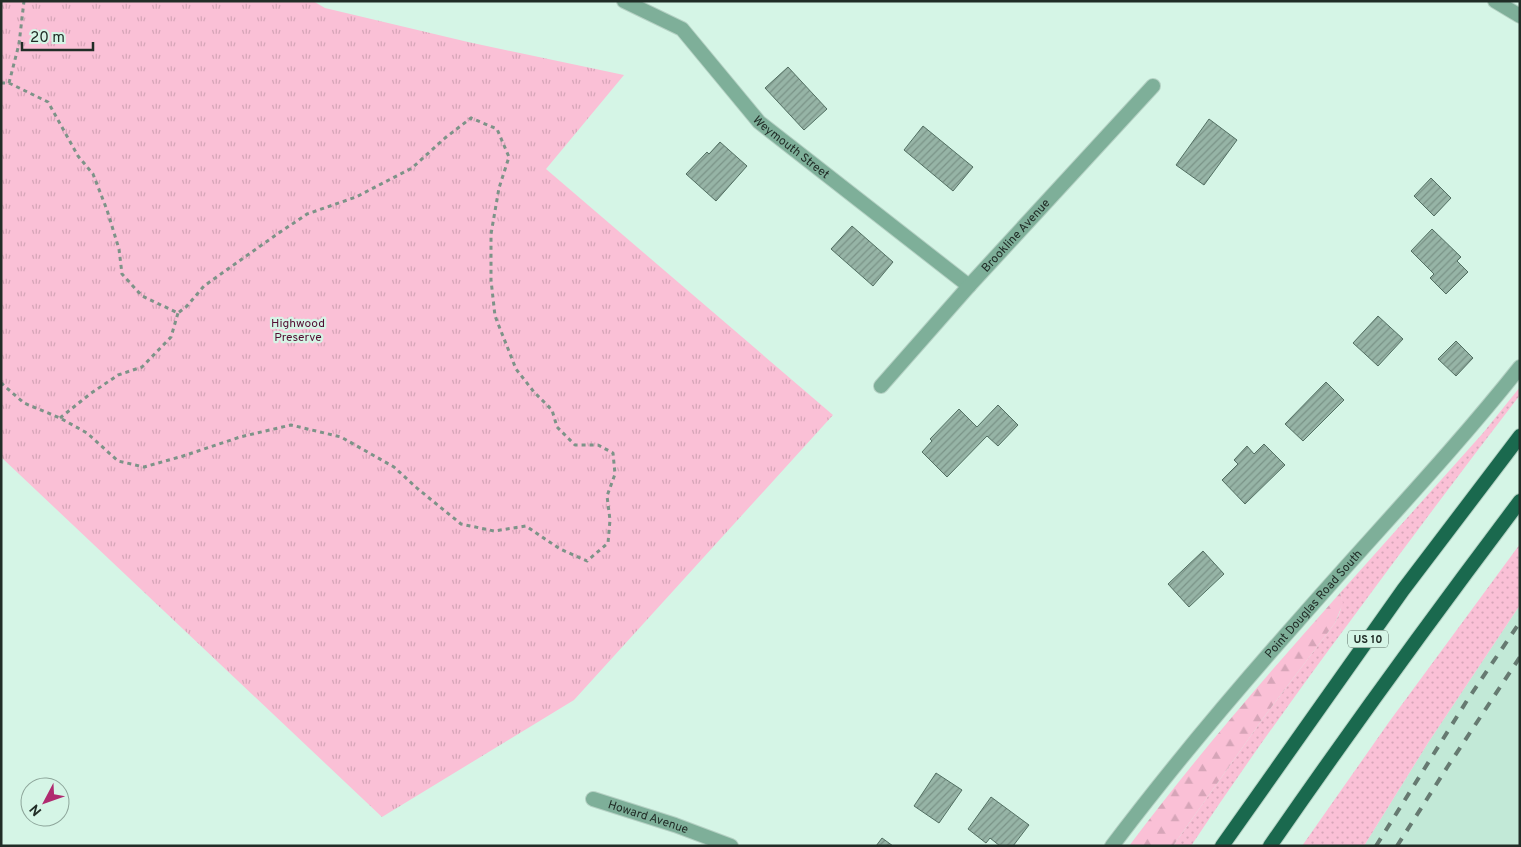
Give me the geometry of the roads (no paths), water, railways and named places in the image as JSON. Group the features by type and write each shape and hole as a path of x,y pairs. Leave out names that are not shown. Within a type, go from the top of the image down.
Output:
{"highway":[{"name":"US 10","path":"1222,846 1397,598 1520,436"},
{"name":"US 10","path":"1270,846 1447,597 1520,501"}],"street":[{"name":"Weymouth Street","path":"624,1 682,29 758,122 969,286"},
{"path":"1495,1 1520,16"},
{"name":"Brookline Avenue","path":"881,386 969,286 1153,86"},
{"name":"Point Douglas Road South","path":"1112,846 1225,706 1297,622 1473,425 1520,367"},
{"name":"Howard Avenue","path":"593,799 675,825 731,846"}],"railway":[{"path":"1376,846 1468,699 1520,622"},
{"path":"1397,846 1520,657"}],"park label":[{"name":"Highwood Preserve","path":"298,330"}]}
